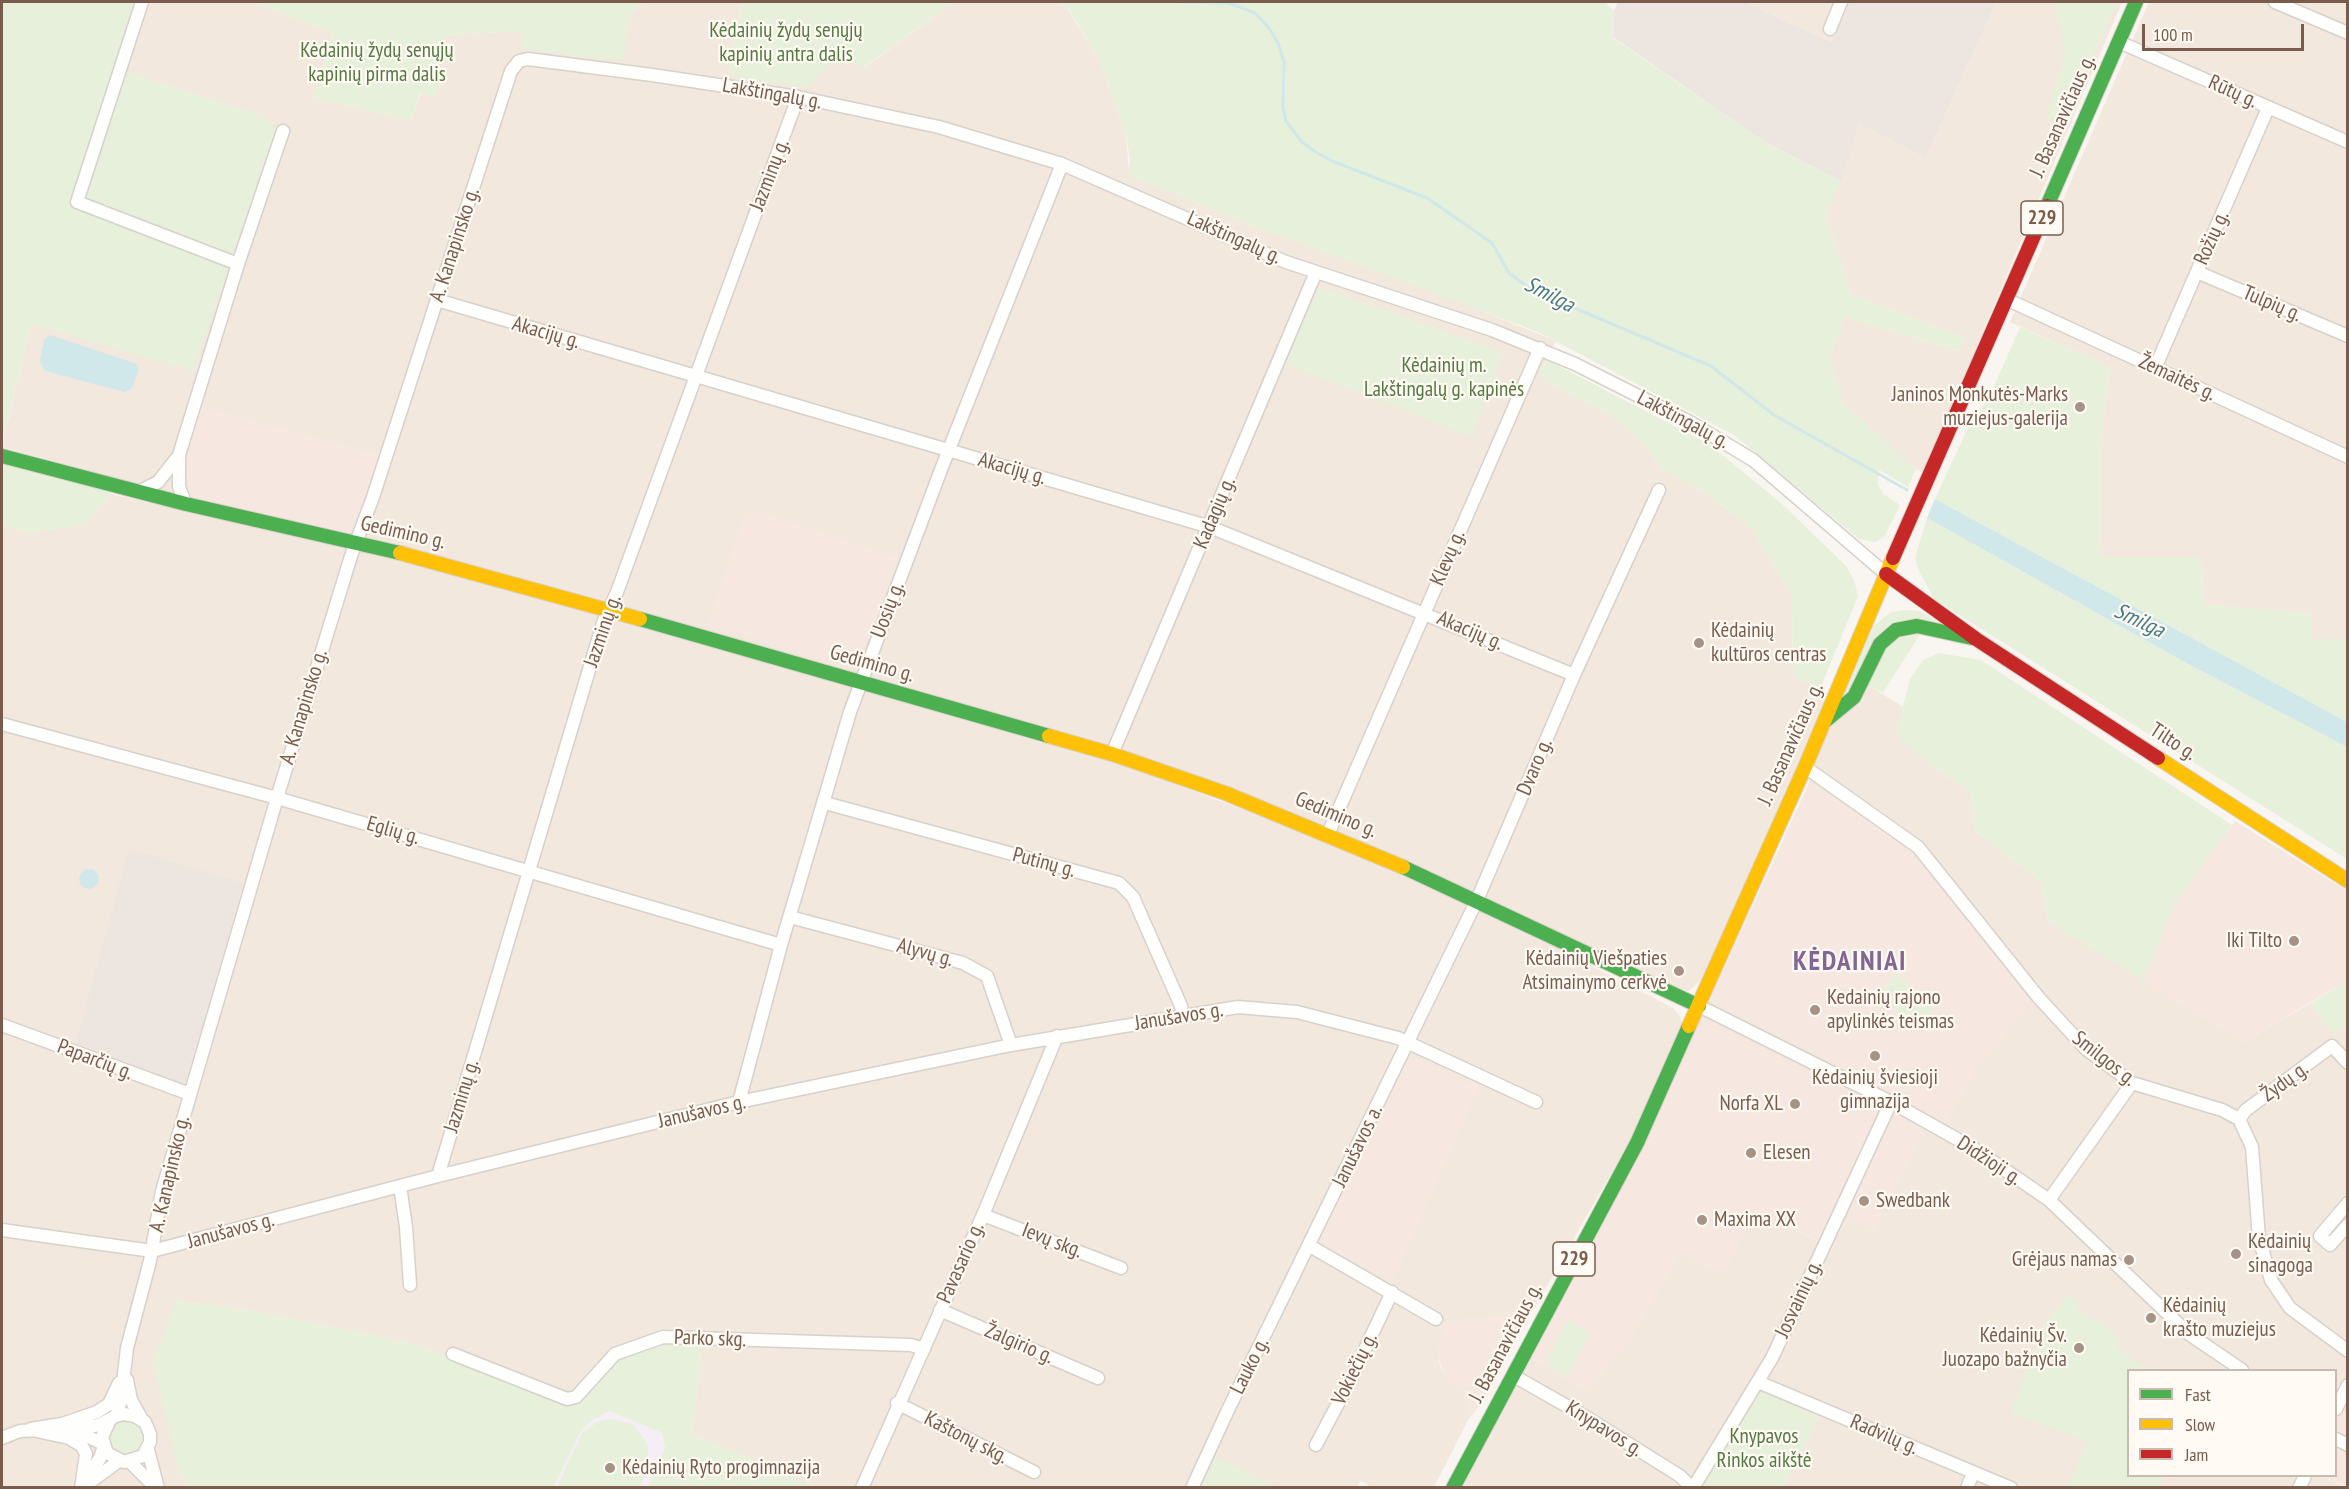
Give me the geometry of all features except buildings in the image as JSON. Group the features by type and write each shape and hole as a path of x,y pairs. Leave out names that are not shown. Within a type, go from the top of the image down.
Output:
{"main road":[{"name":"J. Basanavičiaus g.","path":"1453,1488 1637,1143 1805,767 1886,574 2136,2"},
{"name":"Gedimino g.","path":"2,456 186,504 432,560 1112,754 1225,793 1328,834 1477,900 1699,1006"},
{"name":"Tilto g.","path":"1886,574 1976,639 2348,881"},
{"name":"Tilto g.","path":"1825,721 1854,697 1880,644 1896,630 1917,626 1976,639"}],"street":[{"path":"142,2 77,202 238,264"},
{"path":"1830,29 1842,2"},
{"path":"2275,2 2348,33"},
{"name":"Rūtų g.","path":"2119,42 2348,142"},
{"name":"Lakštingalų g.","path":"519,61 528,59 640,73 798,97 939,127 1062,164 1257,250 1540,348 1688,421 1753,459 1886,574"},
{"name":"A. Kanapinsko g.","path":"124,1364 152,1251 162,1191 277,798 511,71 519,61"},
{"name":"Jazminų g.","path":"438,1176 608,611 798,97"},
{"name":"Rožių g.","path":"2155,368 2268,108"},
{"path":"186,504 178,481 179,455 238,264 283,131"},
{"name":"Uosių g.","path":"739,1102 781,945 860,682 1062,164"},
{"name":"Kadagių g.","path":"1112,754 1316,272"},
{"name":"Tulpių g.","path":"2197,272 2348,336"},
{"name":"Žemaitės g.","path":"2006,299 2348,457"},
{"name":"Akacijų g.","path":"437,300 1210,527 1575,675"},
{"name":"Klevų g.","path":"1328,834 1540,348"},
{"path":"138,492 158,482 179,455"},
{"name":"Dvaro g.","path":"1407,1042 1477,900 1659,490"},
{"name":"Eglių g.","path":"2,724 277,798 781,945"},
{"name":"Smilgos g.","path":"1805,767 1918,847 2070,1034 2132,1083 2222,1110 2239,1119"},
{"name":"Putinų g.","path":"825,803 1119,884 1133,897 1181,1006 1183,1016"},
{"name":"Alyvų g.","path":"790,918 963,963 987,976 1011,1045"},
{"name":"Didžioji g.","path":"1699,1006 1891,1102 1973,1148 2049,1200 2189,1334 2239,1369"},
{"name":"Janušavos g.","path":"2,1230 152,1251 438,1176 739,1102 1057,1036 1238,1007 1266,1008 1333,1019 1407,1042"},
{"name":"Paparčių g.","path":"2,1025 190,1095"},
{"name":"Pavasario g.","path":"862,1488 897,1403 924,1349 983,1215 1057,1036"},
{"path":"1407,1042 1536,1102"},
{"name":"Janušavos a.","path":"1310,1246 1407,1042"},
{"name":"Žydų g.","path":"2239,1119 2246,1110 2332,1046 2348,1063"},
{"path":"2049,1200 2132,1083"},
{"name":"Josvainių g.","path":"1692,1488 1772,1358 1891,1102"},
{"path":"2239,1119 2252,1147 2259,1238 2271,1280 2290,1308 2348,1351"},
{"path":"400,1186 406,1227 410,1285"},
{"path":"2348,1203 2320,1236 2330,1245 2348,1225"},
{"name":"Ievų skg.","path":"983,1215 1121,1268"},
{"path":"1310,1246 1436,1319"},
{"name":"Lauko g.","path":"1192,1488 1227,1410 1310,1246"},
{"name":"Vokiečių g.","path":"1316,1445 1350,1381 1392,1292"},
{"name":"Žalgirio g.","path":"940,1310 1098,1378"},
{"name":"Parko skg.","path":"453,1354 567,1399 576,1397 615,1354 663,1337 911,1345 924,1349"},
{"path":"82,1488 100,1458 103,1431 113,1418 121,1400 124,1364"},
{"path":"124,1364 131,1400 150,1434 148,1450 157,1488"},
{"path":"2,1438 88,1416 109,1404 124,1364"},
{"name":"Knypavos g.","path":"1514,1376 1586,1417 1680,1476 1692,1488"},
{"name":"Radvilų g.","path":"1758,1382 2011,1488"},
{"path":"2337,1408 2348,1385"},
{"name":"Kaštonų skg.","path":"897,1403 1034,1472"},
{"path":"62,1424 89,1427 130,1414 141,1418"},
{"path":"31,1429 75,1433 103,1445 112,1458 124,1462 157,1488"},
{"path":"31,1429 69,1438 82,1446 86,1454 82,1488"},
{"path":"82,1488 124,1462 137,1460 148,1450"},
{"path":"1967,1488 1973,1473"}],"shaded area":[{"path":"139,2 252,2 333,33 313,98 411,120 421,93 436,97 436,74 445,35 521,31 622,61 630,15 643,2 741,2 729,76 838,56 865,67 954,2 1058,2 1067,8 1100,61 1126,136 1129,175 1250,225 1415,284 1556,341 1539,375 1550,384 1609,414 1635,435 1661,468 1696,487 1750,526 1792,596 1793,675 1829,694 1701,980 1689,991 1679,990 1255,799 356,536 380,456 202,408 174,494 2,447 31,324 262,116 117,69"},
{"path":"1618,2 1744,2 1831,42 1848,2 1996,2 1926,158 1859,124 1841,181 1763,141 1613,37 1614,11"},
{"path":"1744,2 1848,2 1831,42"},
{"path":"1996,2 2122,2 1923,473 1843,404 1830,358 1844,317 1959,351 1965,338 1851,294 1826,216 1859,124 1926,158"},
{"path":"2149,2 2347,2 2347,640 2311,639 2311,614 2203,604 2202,557 2100,558 2101,440 2110,367 2010,322"},
{"path":"202,408 380,456 356,536 174,494"},
{"path":"111,494 370,552 523,592 1108,759 1324,840 1509,923 1673,1008 1680,1016 1682,1025 1635,1131 1540,1298 1520,1315 1448,1321 1438,1356 1440,1366 1444,1375 1467,1394 1470,1403 1467,1422 1434,1487 1372,1487 1360,1481 1357,1487 1278,1487 1212,1457 1199,1487 816,1487 692,1434 702,1345 662,1343 619,1360 582,1400 572,1404 516,1387 458,1361 405,1342 238,1308 176,1301 177,1466 188,1487 2,1487 2,525 27,532 85,525"},
{"path":"747,507 898,558 857,669 708,625"},
{"path":"1866,684 1905,708 1896,736 1932,766 1971,793 1975,831 2041,881 2048,921 2243,1042 2311,1003 2334,1035 2347,1024 2348,1405 2337,1428 2337,1369 2127,1369 2127,1477 2322,1477 2347,1487 1783,1487 1819,1416 1703,1486 1705,1487 1460,1488 1531,1359 1589,1391 1614,1355 1619,1357 1679,1254 1722,1275 1754,1211 1833,1248 1847,1219 1873,1231 1925,1128 1943,1124 1974,1074 1921,858 1809,783 1815,758 1829,727"},
{"path":"1809,783 1921,858 2031,1002 1974,1074 1943,1124 1925,1129 1873,1231 1847,1220 1834,1248 1754,1211 1722,1275 1679,1254 1619,1358 1614,1355 1589,1391 1531,1359 1709,1001"},
{"path":"2235,821 2347,891 2347,981 2243,1042 2143,981 2174,905"},
{"path":"129,849 243,883 187,1081 179,1084 75,1046"},
{"path":"1408,1054 1479,1087 1393,1281 1316,1242"},
{"path":"1540,1298 1485,1398 1467,1422 1470,1403 1467,1394 1444,1375 1438,1356 1437,1345 1448,1321 1519,1315"},
{"path":"2347,1405 2347,1486 2322,1477 2337,1477 2337,1428"},
{"name":"Kėdainių Ryto progimnazija","path":"609,1411 662,1433 665,1448 648,1487 554,1488 580,1432 591,1421"}],"green space":[{"path":"2,2 139,2 118,69 262,116 278,131 193,371 31,324 2,445"},
{"name":"Kėdainių žydų senųjų kapinių pirma dalis","path":"252,2 643,2 630,15 623,61 522,49 521,31 445,35 436,73 442,77 436,97 420,93 411,120 313,98 333,33"},
{"name":"Kėdainių žydų senųjų kapinių antra dalis","path":"741,2 954,2 864,67 838,56 808,87 729,76"},
{"path":"1058,2 1605,2 1614,11 1613,38 1763,141 1841,181 1826,216 1851,294 1965,338 1960,351 1844,317 1830,358 1843,403 1916,469 1908,487 1879,470 1878,485 1883,494 1900,505 1884,537 1875,542 1859,539 1734,435 1538,332 1250,225 1128,175 1130,159 1126,136 1100,61 1068,8"},
{"path":"2054,2 2118,2 2061,124 2053,124 2047,117 2065,51"},
{"name":"Kėdainių m. Lakštingalų g. kapinės","path":"1319,287 1503,352 1472,437 1285,364"},
{"path":"2020,327 2110,367 2101,440 2100,557 2202,557 2203,604 2311,614 2311,638 2347,640 2347,722 1935,499 1974,415 1988,400"},
{"path":"1547,360 1709,444 1782,504 1846,566 1854,580 1858,596 1820,689 1793,675 1792,596 1750,526 1696,487 1661,468 1635,435 1609,414 1550,384 1539,375"},
{"path":"2,456 112,486 111,494 85,525 27,532 2,525"},
{"path":"1927,518 2190,665 2347,747 2347,859 1934,599 1918,569 1915,557"},
{"path":"1919,611 1931,617 1933,623 1922,631 1883,693 1866,684 1838,707 1871,628 1891,612"},
{"path":"1939,653 1981,660 2232,825 2174,905 2143,981 2048,921 2041,881 1975,831 1971,793 1932,766 1895,736 1910,679 1923,660"},
{"path":"1897,974 1935,1008 1916,1028 1878,995"},
{"path":"2347,981 2347,1024 2334,1035 2311,1003"},
{"path":"2068,1295 2080,1304 2077,1308 2122,1339 2116,1347 2148,1369 2127,1369 2127,1477 2164,1477 2159,1487 2067,1487 2088,1441 2010,1413 2045,1323"},
{"path":"176,1301 238,1308 405,1342 458,1361 516,1387 572,1404 582,1400 619,1360 662,1343 702,1345 692,1434 816,1487 648,1487 665,1448 662,1433 609,1411 591,1421 580,1432 554,1487 188,1487 177,1466 153,1362"},
{"path":"1569,1320 1591,1333 1567,1377 1549,1367 1548,1358"},
{"name":"Knypavos Rinkos aikštė","path":"1757,1391 1819,1416 1783,1487 1705,1488 1703,1485"},
{"name":"Kėdainių Ryto progimnazija","path":"611,1419 634,1425 648,1445 648,1468 640,1487 557,1487 582,1433 599,1421"},
{"path":"127,1420 139,1425 144,1437 139,1449 127,1454 115,1449 110,1437 115,1425"},
{"path":"1212,1456 1278,1487 1199,1488"}],"water":[{"path":"50,335 137,364 139,369 132,388 125,392 45,371 40,361 44,340"},
{"path":"1935,499 2347,722 2347,747 2190,665 1927,518"},
{"path":"89,869 96,872 99,879 96,886 89,889 82,886 79,879 82,872"}],"waterway":[{"name":"Smilga","path":"1179,2 1229,3 1255,13 1269,28 1278,43 1284,62 1283,107 1286,121 1302,142 1314,151 1332,161 1427,198 1492,243 1509,273 1532,290 1711,366 1774,415 1907,490"}],"traffic: fast":[{"path":"2047,206 2136,2"},
{"path":"2,456 186,504 400,553"},
{"path":"640,619 1049,736"},
{"path":"1825,721 1854,697 1880,644 1896,630 1917,626 1972,638"},
{"path":"1403,867 1699,1006"},
{"path":"1453,1488 1637,1143 1689,1026"}],"traffic: slow":[{"path":"400,553 640,619"},
{"path":"1689,1026 1805,767 1893,558"},
{"path":"1049,736 1112,754 1225,793 1403,867"},
{"path":"2158,758 2348,881"}],"traffic: jam":[{"path":"1893,558 2047,206"},
{"path":"1886,574 1976,639 2158,758"}],"place":[{"name":"Janinos Monkutės-Marks muziejus-galerija","path":"2080,407"},
{"name":"Kėdainių kultūros centras","path":"1699,643"},
{"name":"Iki Tilto","path":"2294,941"},
{"name":"Kėdainių Viešpaties Atsimainymo cerkvė","path":"1679,971"},
{"name":"Kedainių rajono apylinkės teismas","path":"1815,1010"},
{"name":"Kėdainių šviesioji gimnazija","path":"1875,1056"},
{"name":"Norfa XL","path":"1795,1104"},
{"name":"Elesen","path":"1751,1153"},
{"name":"Swedbank","path":"1864,1201"},
{"name":"Maxima XX","path":"1702,1220"},
{"name":"Kėdainių sinagoga","path":"2236,1254"},
{"name":"Grėjaus namas","path":"2129,1260"},
{"name":"Kėdainių krašto muziejus","path":"2151,1318"},
{"name":"Kėdainių Šv. Juozapo bažnyčia","path":"2079,1348"},
{"name":"Kėdainių Ryto progimnazija","path":"610,1468"}],"district":[{"name":"KĖDAINIAI","path":"1850,962"}]}
